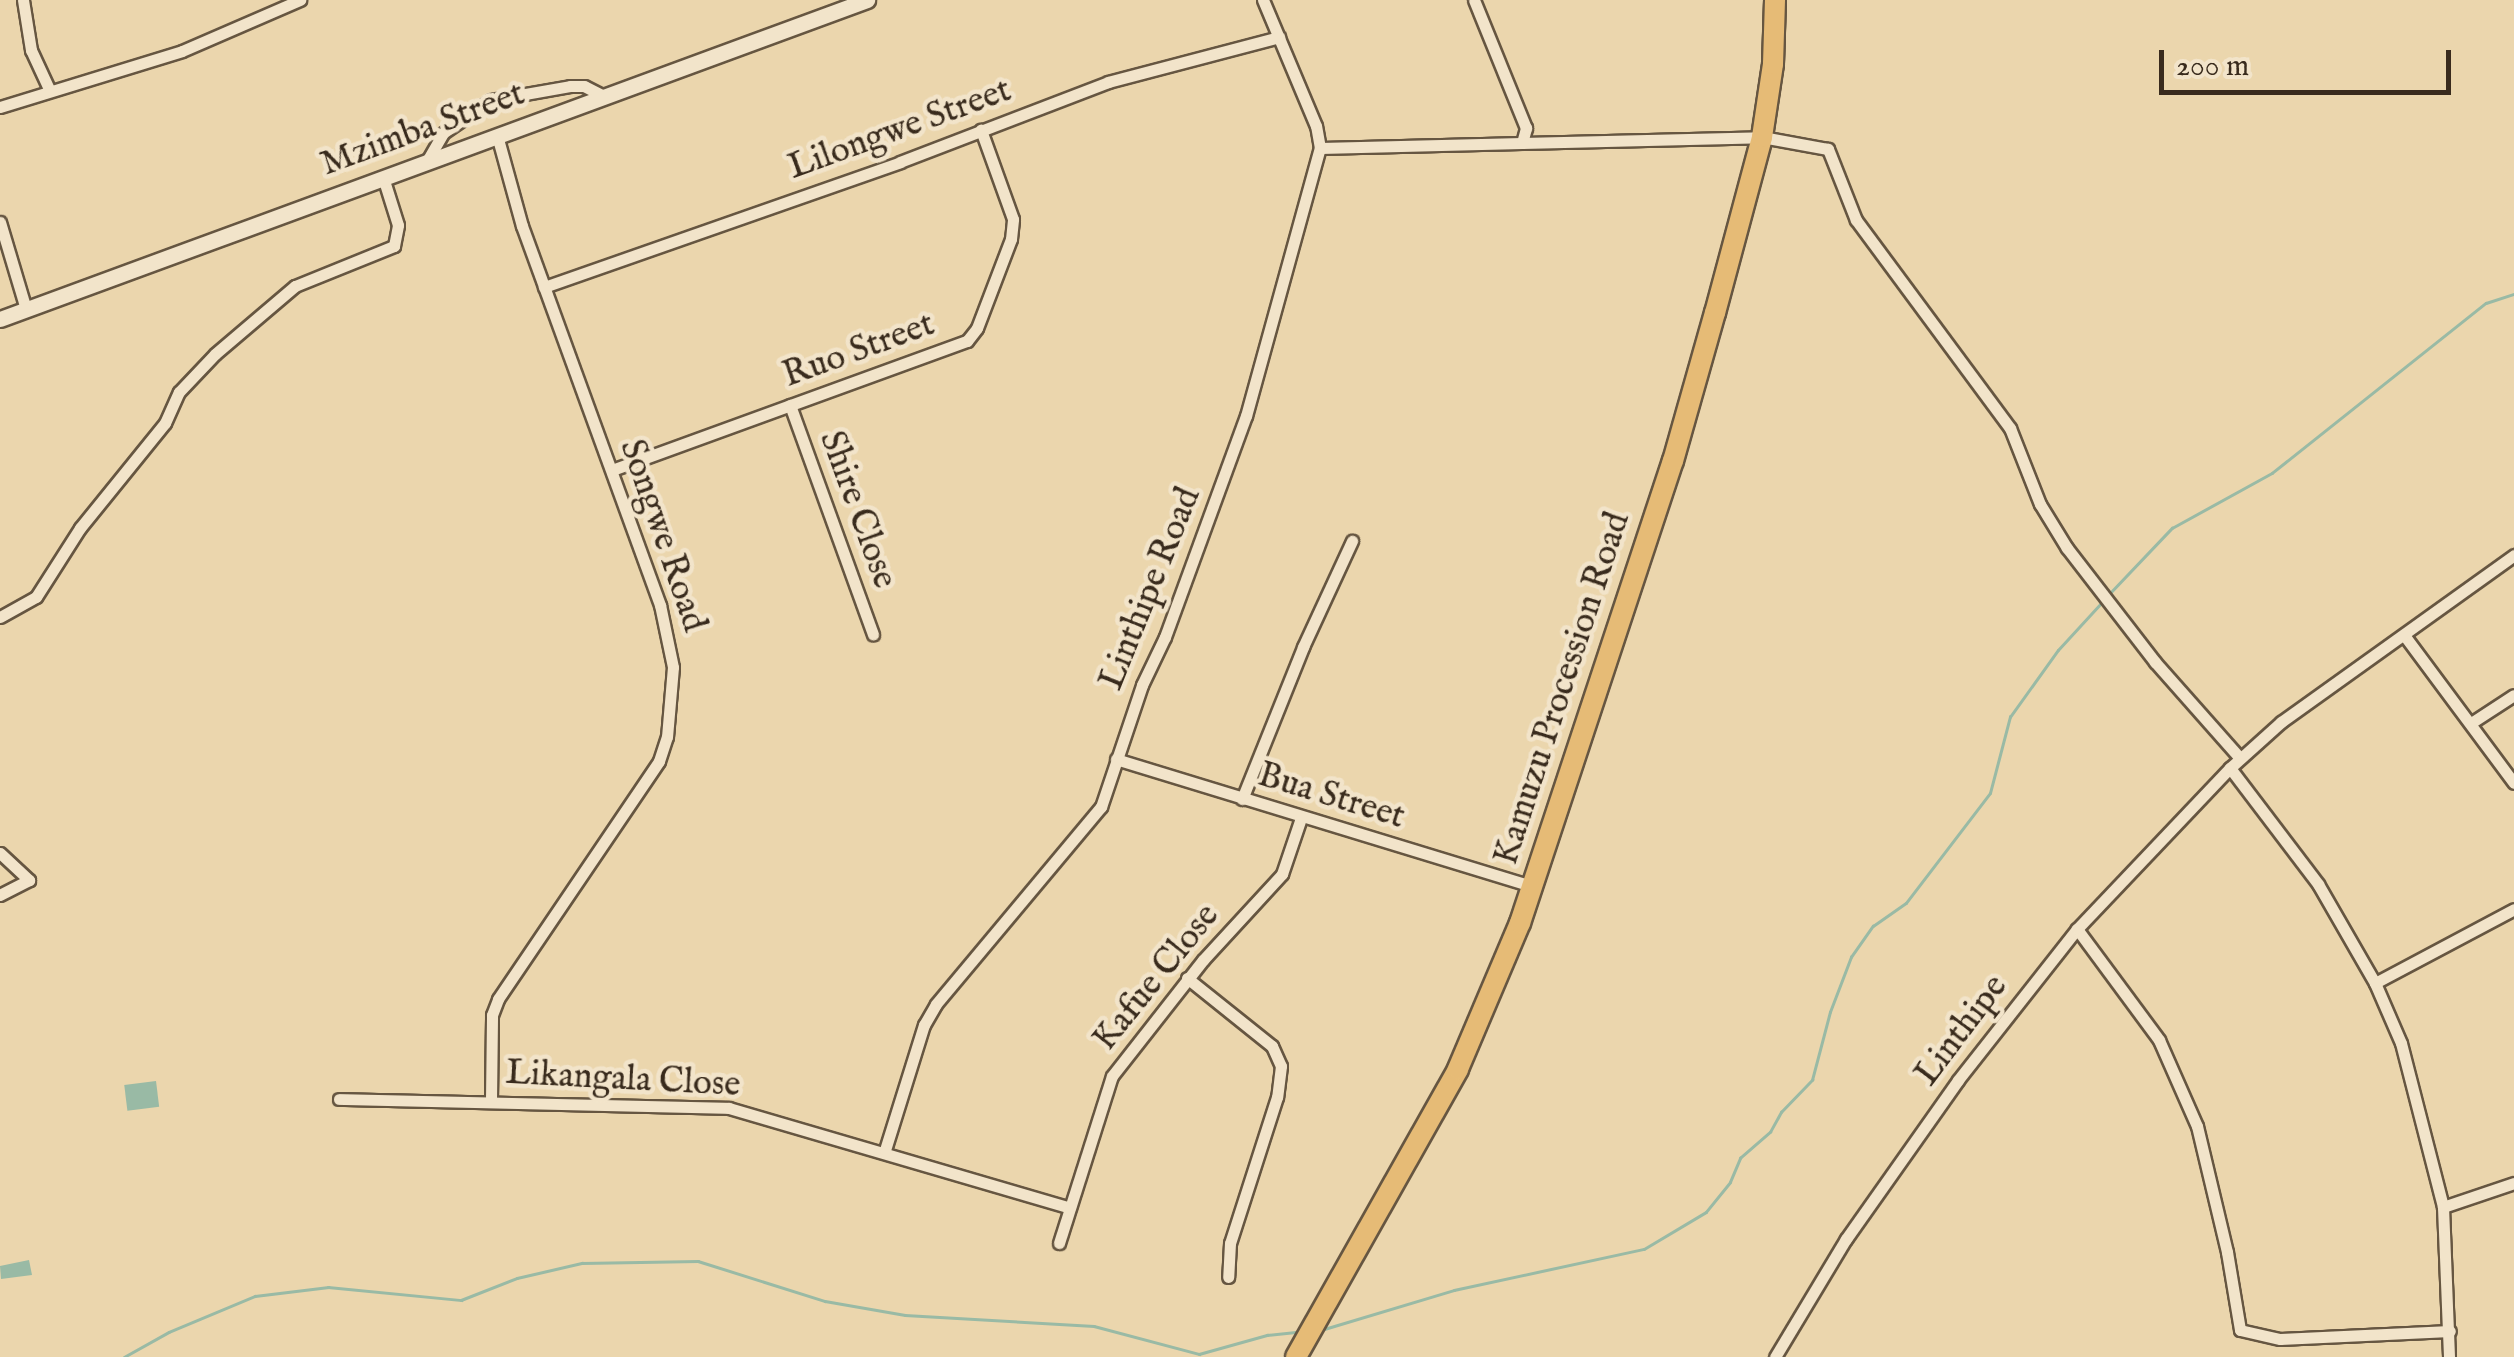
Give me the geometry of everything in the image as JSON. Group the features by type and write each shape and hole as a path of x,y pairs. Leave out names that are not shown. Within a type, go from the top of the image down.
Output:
{"highway":[{"name":"Kamuzu Procession Road","path":"1299,1352 1458,1069 1501,973 1532,886 1673,462 1762,137 1771,78 1774,0"}],"main road":[{"name":"Mzimba Street","path":"0,319 867,0"}],"street":[{"path":"23,0 31,50 48,89"},
{"path":"0,107 48,89 182,51 300,0"},
{"path":"1264,0 1316,126 1320,148 1762,137 1828,149 1856,220 2010,428 2040,504 2067,548 2235,763 2318,884 2375,983 2401,1043 2443,1206 2450,1357"},
{"path":"1474,0 1524,140"},
{"name":"Lilongwe Street","path":"544,287 900,162 1108,82 1279,37"},
{"path":"427,161 443,133 491,100 570,86 584,86 604,96"},
{"name":"Ruo Street","path":"612,470 956,346 974,334 1011,239 1013,219 981,130"},
{"name":"Songwe Road","path":"491,1100 492,1015 498,1000 653,772 667,738 673,652 505,174 497,135"},
{"name":"Linthipe Road","path":"885,1150 924,1025 936,1004 1092,821 1246,416 1320,148"},
{"path":"0,617 36,597 80,528 165,423 179,392 215,354 294,286 394,246 398,224 383,177"},
{"path":"0,222 26,310"},
{"name":"Shire Close","path":"790,404 873,634"},
{"path":"1242,799 1352,541"},
{"name":"Linthipe","path":"1776,1357 1846,1238 1958,1080 2078,928 2235,763 2294,712 2514,554"},
{"path":"2404,634 2514,783"},
{"path":"2471,723 2514,695"},
{"name":"Bua Street","path":"1116,759 1532,886"},
{"name":"Kafue Close","path":"1059,1242 1112,1076 1188,978 1282,874 1301,818"},
{"path":"0,853 28,880 0,895"},
{"path":"2375,983 2514,909"},
{"path":"2078,928 2160,1040 2197,1126 2228,1252 2240,1330 2280,1340 2345,1340 2450,1332"},
{"path":"1188,978 1272,1046 1281,1066 1277,1097 1230,1243 1228,1277"},
{"name":"Likangala Close","path":"339,1098 730,1108 885,1150 1070,1208"},
{"path":"2443,1206 2514,1183"},
{"path":"2341,1357 2345,1340"}],"shaded area":[{"path":"156,1081 159,1107 127,1111 124,1085"},
{"path":"29,1260 32,1275 1,1279 0,1266"}],"waterway":[{"path":"2110,593 2172,528 2272,473 2486,303 2514,294"},
{"path":"1321,1330 1454,1290 1644,1249 1706,1212 1730,1182 1740,1158 1770,1132 1781,1112 1812,1080 1830,1012 1851,957 1873,926 1906,903 1990,793 2010,717 2058,650 2103,601"},
{"path":"124,1357 169,1332 255,1296 328,1287 461,1300 517,1278 582,1263 698,1261 825,1301 905,1315 1094,1326 1199,1354 1267,1335 1298,1332"}]}
